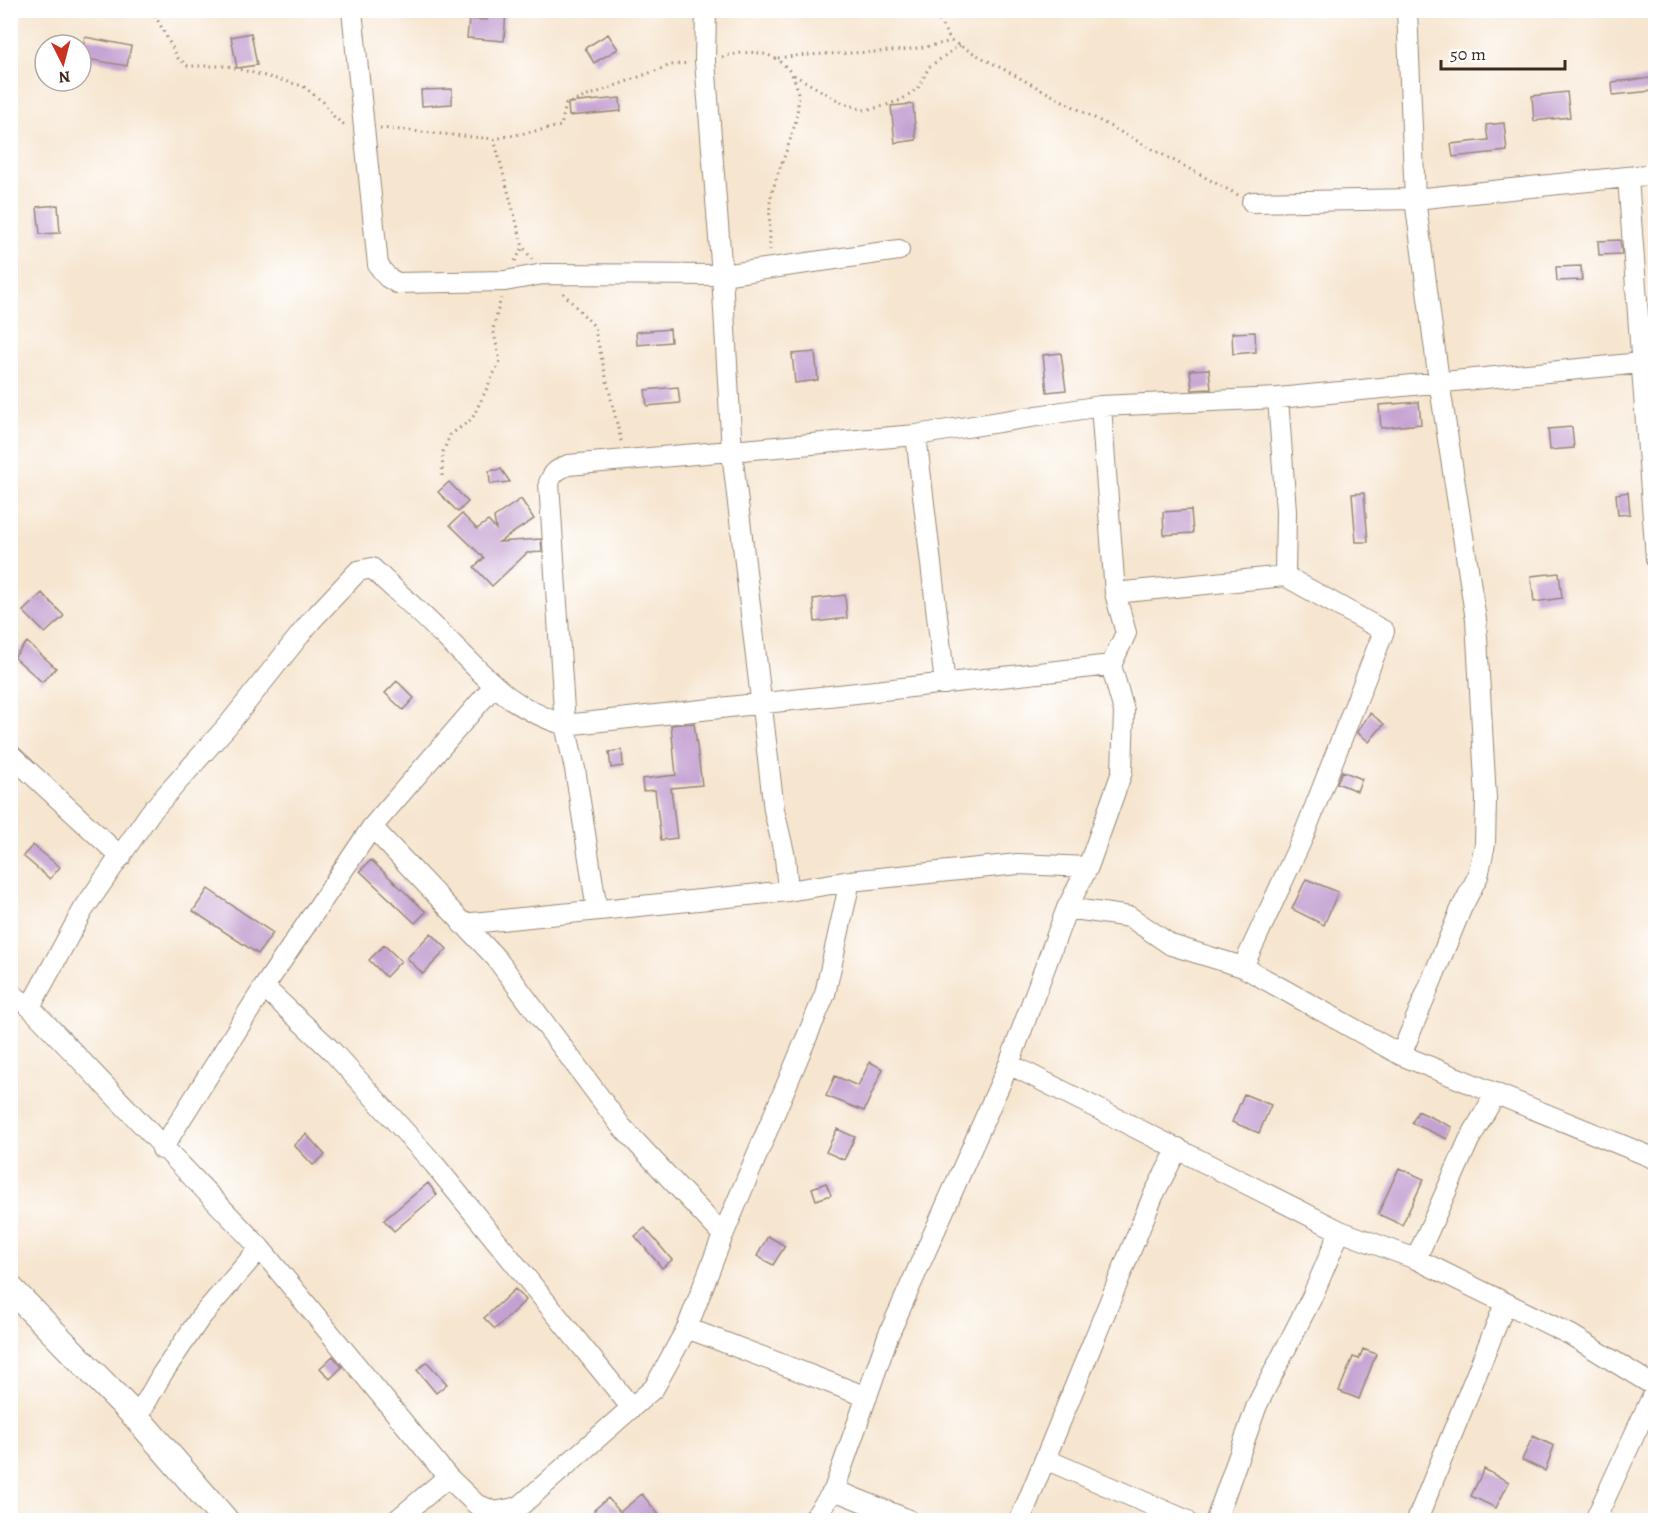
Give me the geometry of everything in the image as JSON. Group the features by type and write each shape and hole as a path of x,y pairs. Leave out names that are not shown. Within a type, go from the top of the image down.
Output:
{"street":[{"path":"352,10 378,265 387,277 397,283 410,285 505,281 543,274 722,275 899,250"},
{"path":"706,10 705,60 722,275 732,452 761,701 788,891"},
{"path":"1401,1055 1461,909 1478,876 1485,844 1486,799 1476,620 1439,381 1415,199 1407,10"},
{"path":"1252,202 1415,199 1656,174"},
{"path":"1628,178 1656,559"},
{"path":"597,910 575,769 565,725 549,483 553,472 568,465 916,435 1101,406 1278,398 1641,363"},
{"path":"1278,398 1286,510 1284,576"},
{"path":"813,1521 834,1490 888,1336 1009,1064 1067,908 1088,867 1122,772 1124,711 1111,665 1126,633 1115,593 1101,406"},
{"path":"916,435 945,684"},
{"path":"30,1007 83,910 150,813 229,724 311,621 358,571 365,568 372,568 445,636 493,687 529,711 565,725 761,701 945,684 1111,665"},
{"path":"1115,593 1284,576 1384,631 1303,837 1243,967"},
{"path":"162,1149 264,987 372,827 493,687"},
{"path":"10,754 121,857"},
{"path":"372,827 496,958 621,1126 723,1235"},
{"path":"462,924 788,891 850,881 1018,864 1088,867"},
{"path":"10,993 30,1007 162,1149 260,1248 448,1477 476,1504 495,1512 519,1507 654,1388 687,1328 723,1235 825,994 850,881"},
{"path":"1067,908 1130,917 1171,945 1243,967 1401,1055 1656,1159"},
{"path":"264,987 332,1050 434,1164 631,1407"},
{"path":"1009,1064 1340,1231 1416,1259 1571,1335 1656,1387 1595,1521"},
{"path":"1416,1259 1469,1140 1495,1095"},
{"path":"1020,1521 1153,1196 1178,1148"},
{"path":"1216,1521 1257,1405 1312,1297 1340,1231"},
{"path":"137,1418 162,1374 200,1318 260,1248"},
{"path":"10,1288 137,1418 225,1521"},
{"path":"1417,1521 1505,1304"},
{"path":"687,1328 867,1397"},
{"path":"1045,1459 1186,1521"},
{"path":"397,1521 448,1477"},
{"path":"834,1490 909,1521"}],"path":[{"path":"152,10 178,58 188,66 227,66 303,86 323,102 334,118 352,130 363,126 494,139 523,247 543,274 594,326 625,461"},
{"path":"933,10 951,40 1252,202"},
{"path":"777,58 808,54 900,52 951,40"},
{"path":"794,75 841,102 863,110 881,107 901,100 918,88 929,67 960,45"},
{"path":"442,476 443,452 450,435 472,419 500,361 493,328 505,281 523,247"}],"building":[{"path":"492,10 506,10 504,41 467,38 469,19 487,20"},
{"path":"251,33 257,65 237,68 231,37"},
{"path":"608,34 618,49 594,63 585,48"},
{"path":"93,39 131,46 127,66 93,60"},
{"path":"1651,78 1652,91 1613,95 1612,82"},
{"path":"452,89 452,104 422,106 421,90"},
{"path":"1567,92 1570,117 1534,121 1532,96"},
{"path":"620,98 621,111 569,116 568,103"},
{"path":"913,104 916,140 895,143 891,106"},
{"path":"1504,123 1507,151 1453,157 1451,144 1488,140 1486,125"},
{"path":"58,205 60,233 40,234 37,207"},
{"path":"1620,240 1622,254 1599,255 1598,241"},
{"path":"1581,266 1582,280 1557,281 1556,267"},
{"path":"670,329 671,342 637,345 636,332"},
{"path":"1255,332 1256,352 1233,354 1232,333"},
{"path":"815,352 818,380 795,383 792,354"},
{"path":"1061,353 1066,390 1047,392 1043,355"},
{"path":"1209,369 1211,389 1192,390 1190,370"},
{"path":"678,387 680,403 647,406 645,390"},
{"path":"1419,402 1421,424 1381,428 1379,405"},
{"path":"1572,427 1574,448 1550,450 1548,429"},
{"path":"501,469 510,482 490,484 489,471"},
{"path":"449,482 468,502 458,512 438,492"},
{"path":"1628,492 1630,514 1618,515 1616,494"},
{"path":"1364,493 1368,542 1356,542 1352,494"},
{"path":"521,499 534,519 499,542 541,539 542,552 527,553 492,586 474,567 484,558 450,525 462,514 477,529 488,521 496,529 494,517"},
{"path":"1191,510 1193,533 1164,535 1163,512"},
{"path":"1559,573 1562,598 1534,602 1531,576"},
{"path":"42,593 64,616 45,633 23,611"},
{"path":"845,595 847,618 815,622 813,599"},
{"path":"27,642 56,668 42,682 14,657"},
{"path":"397,681 414,698 403,710 385,693"},
{"path":"1370,713 1384,724 1369,742 1357,732"},
{"path":"694,723 702,785 671,788 677,838 661,840 655,790 643,791 642,779 676,775 671,725"},
{"path":"622,750 623,766 611,768 609,752"},
{"path":"1342,771 1362,779 1357,791 1337,783"},
{"path":"33,845 60,867 50,879 23,856"},
{"path":"371,860 426,912 415,923 360,871"},
{"path":"1306,879 1338,892 1324,925 1292,909"},
{"path":"208,889 273,933 258,954 193,911"},
{"path":"431,933 447,949 423,974 407,958"},
{"path":"384,945 401,961 386,977 369,960"},
{"path":"870,1062 883,1069 864,1111 826,1096 835,1076 858,1086"},
{"path":"1244,1094 1271,1105 1259,1133 1232,1122"},
{"path":"1418,1111 1452,1127 1447,1139 1412,1123"},
{"path":"837,1129 855,1137 844,1160 826,1152"},
{"path":"306,1134 325,1155 313,1165 294,1145"},
{"path":"1399,1168 1424,1179 1402,1225 1378,1214"},
{"path":"428,1183 437,1195 394,1231 384,1220"},
{"path":"826,1183 831,1195 816,1200 812,1188"},
{"path":"645,1228 672,1260 662,1268 635,1236"},
{"path":"768,1236 785,1246 773,1265 757,1256"},
{"path":"515,1289 526,1300 495,1329 484,1318"},
{"path":"1363,1349 1376,1354 1359,1399 1339,1391 1353,1357 1359,1359"},
{"path":"333,1356 342,1367 330,1379 320,1368"},
{"path":"427,1362 447,1384 436,1393 417,1370"},
{"path":"1533,1436 1554,1446 1545,1471 1522,1460"},
{"path":"1484,1469 1509,1482 1496,1508 1471,1496"},
{"path":"642,1494 659,1515 652,1521 604,1521 594,1510 608,1498 620,1512"}]}
